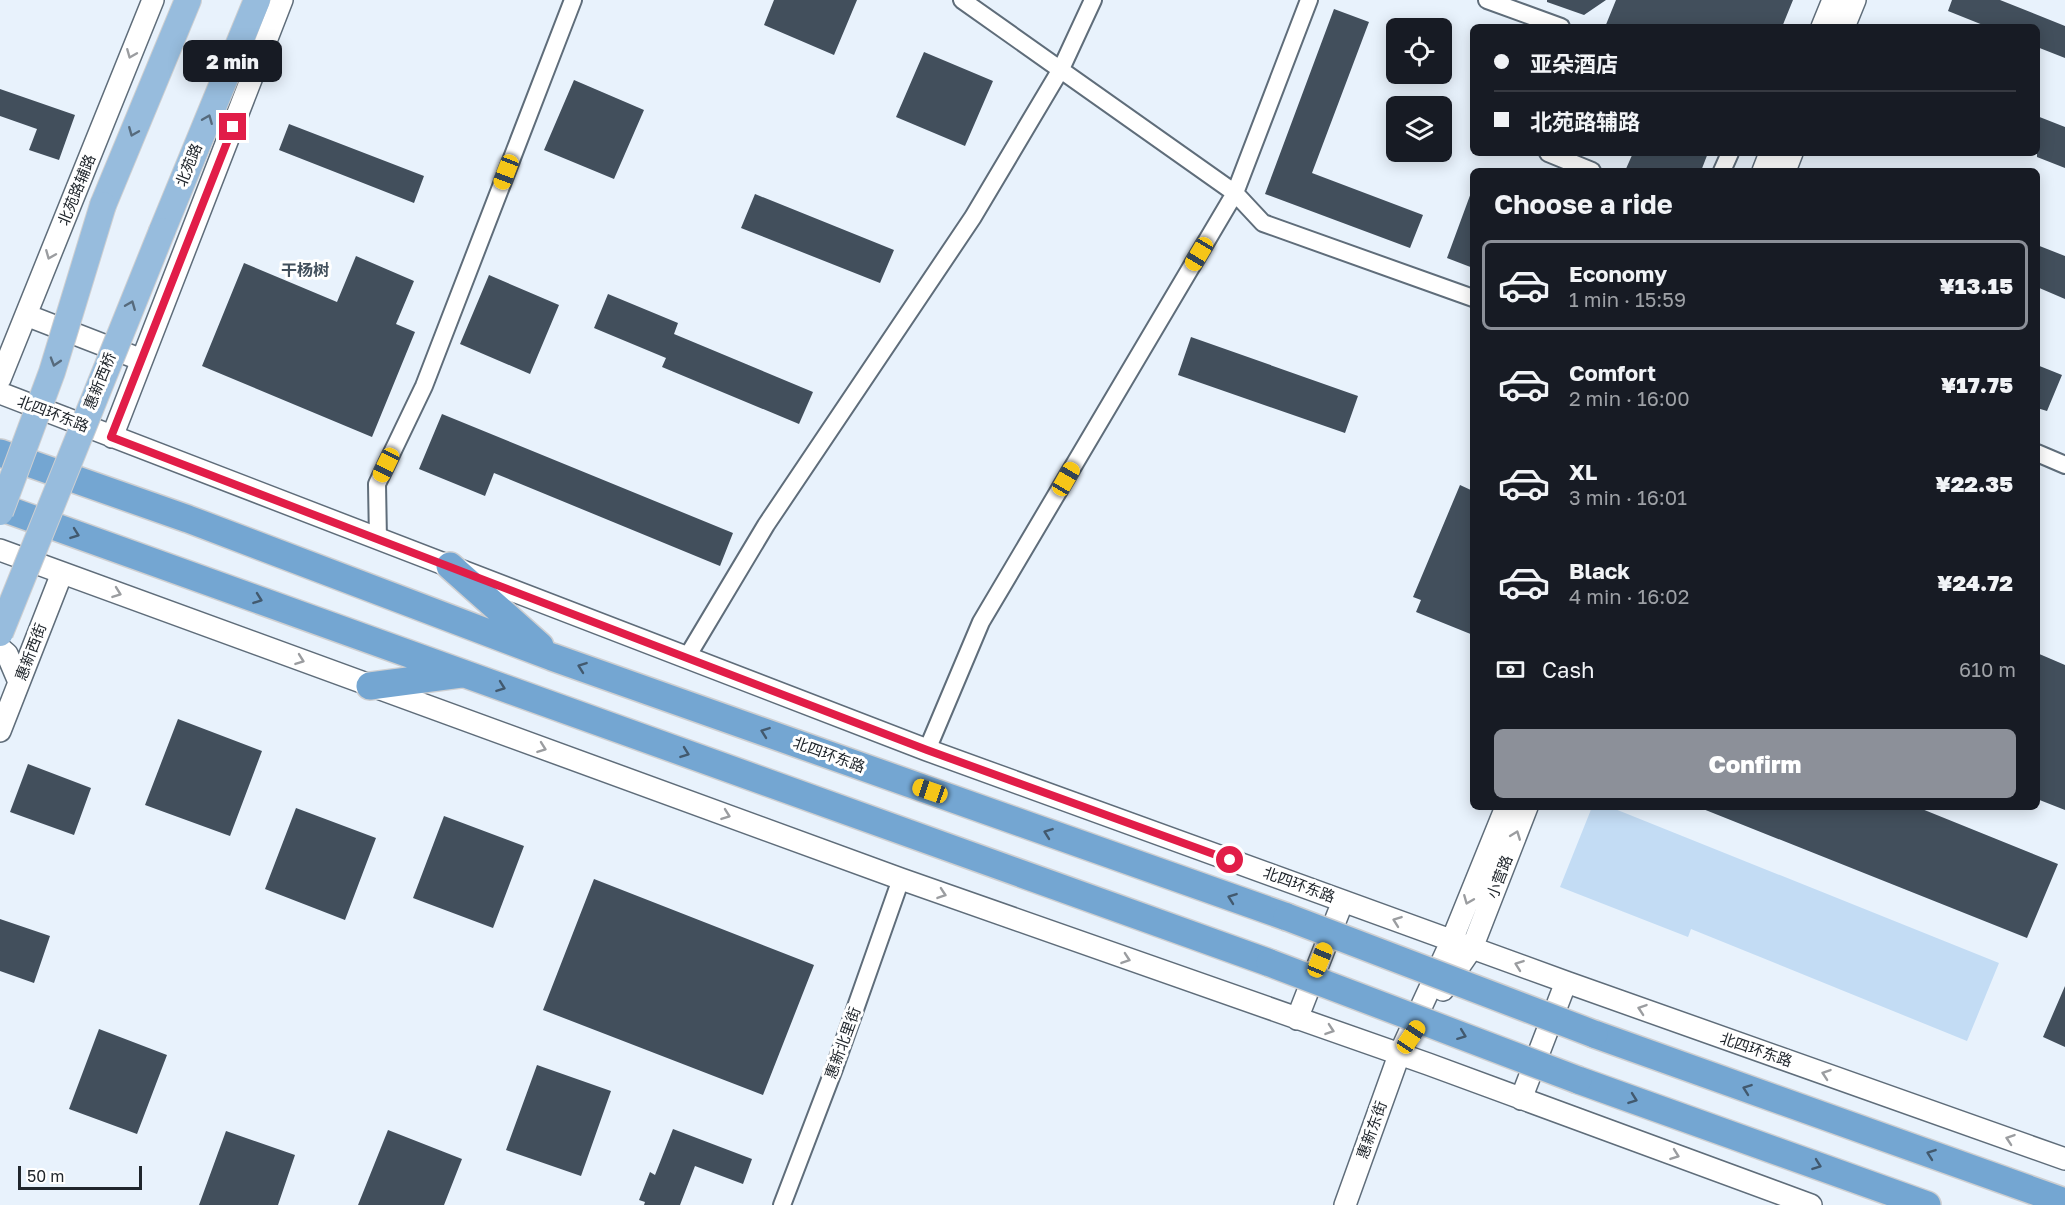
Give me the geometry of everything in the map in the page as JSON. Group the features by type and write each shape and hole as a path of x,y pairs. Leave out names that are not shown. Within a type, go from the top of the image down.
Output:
{"highway":[{"name":"北四环东路","path":"0,453 199,523 552,657 1287,917 1594,1034 2065,1202"},
{"path":"0,507 1270,963 1578,1080 1927,1205"},
{"path":"450,566 552,657"},
{"path":"370,686 465,674"}],"main road":[{"path":"0,512 52,372 103,205 188,0"},
{"name":"北苑路","path":"162,231 257,0"},
{"name":"惠新西桥","path":"0,633 162,231"}],"street":[{"name":"北苑路辅路","path":"0,379 153,0"},
{"path":"111,437 282,0"},
{"path":"378,540 377,484 424,386 573,0"},
{"path":"962,0 1235,193 1263,224 1470,297"},
{"path":"687,657 766,525 973,217 1061,69 1093,0"},
{"path":"927,750 981,622 1235,193 1309,0"},
{"path":"1487,0 1553,24"},
{"path":"1823,24 1833,0"},
{"path":"1845,24 1855,0"},
{"path":"1555,156 1585,168"},
{"path":"26,315 141,360"},
{"name":"北四环东路","path":"0,393 927,750 1566,982 2065,1159"},
{"path":"2040,454 2065,465"},
{"path":"0,550 900,879 1399,1055 1811,1205"},
{"name":"惠新西街","path":"0,731 62,573"},
{"path":"0,648 8,654 19,682"},
{"name":"小营路","path":"1399,1055 1452,940 1505,810"},
{"name":"小营路","path":"1399,1055 1472,948 1526,810"},
{"name":"惠新北里街","path":"782,1205 834,1069 900,879"},
{"path":"1297,1019 1343,901"},
{"path":"1521,1099 1566,982"},
{"name":"惠新东街","path":"1345,1205 1399,1055"}],"shaded area":[{"path":"1591,810 1617,810 1999,963 1967,1041 1691,929 1688,937 1560,887"}],"building":[{"path":"774,0 857,0 834,55 764,25"},
{"path":"1547,0 1606,0 1584,15 1547,2"},
{"path":"1616,0 1793,0 1783,24 1606,24"},
{"path":"1952,0 2000,0 2065,26 2065,58 2040,48 2040,24 1980,24 1948,11"},
{"path":"1334,9 1369,22 1312,173 1423,215 1410,248 1265,194"},
{"path":"924,52 993,81 965,146 896,117"},
{"path":"574,80 644,110 614,179 544,150"},
{"path":"0,89 75,115 59,160 29,150 37,129 0,116"},
{"path":"2040,117 2065,127 2065,168 2037,157 2040,156"},
{"path":"289,124 424,176 414,203 279,150"},
{"path":"1632,156 1707,156 1702,168 1626,168"},
{"path":"755,194 894,250 880,283 741,228"},
{"path":"1470,195 1470,267 1447,258"},
{"path":"2040,246 2065,256 2065,299 2040,288"},
{"path":"356,256 414,281 396,324 415,332 372,437 202,366 244,263 337,302"},
{"path":"489,275 559,305 530,374 460,344"},
{"path":"608,294 678,323 674,334 813,392 799,424 662,367 666,358 594,328"},
{"path":"1191,337 1358,396 1345,433 1178,375"},
{"path":"2040,366 2062,375 2047,411 2040,409"},
{"path":"442,414 733,533 720,566 494,473 485,496 419,469"},
{"path":"1460,485 1470,490 1470,634 1416,612 1421,600 1413,597"},
{"path":"2040,654 2065,665 2065,810 2040,800"},
{"path":"178,719 262,751 230,836 145,805"},
{"path":"28,764 91,788 74,835 10,812"},
{"path":"296,808 376,838 345,920 265,889"},
{"path":"1706,810 1924,810 2058,864 2027,938"},
{"path":"444,816 524,846 493,928 413,898"},
{"path":"594,879 814,965 763,1095 543,1010"},
{"path":"0,919 50,936 34,983 0,971"},
{"path":"2065,986 2065,1047 2043,1037"},
{"path":"99,1029 167,1055 137,1134 69,1109"},
{"path":"537,1065 611,1091 581,1176 506,1150"},
{"path":"673,1129 752,1159 743,1184 695,1166 680,1205 644,1205 645,1202 639,1200 650,1172 655,1175"},
{"path":"388,1130 462,1159 444,1205 358,1205"},
{"path":"226,1131 295,1155 278,1205 199,1205"}],"district":[{"name":"干杨树","path":"305,270"}],"route":[{"path":"233,127 111,437 927,750 1230,860"}]}
